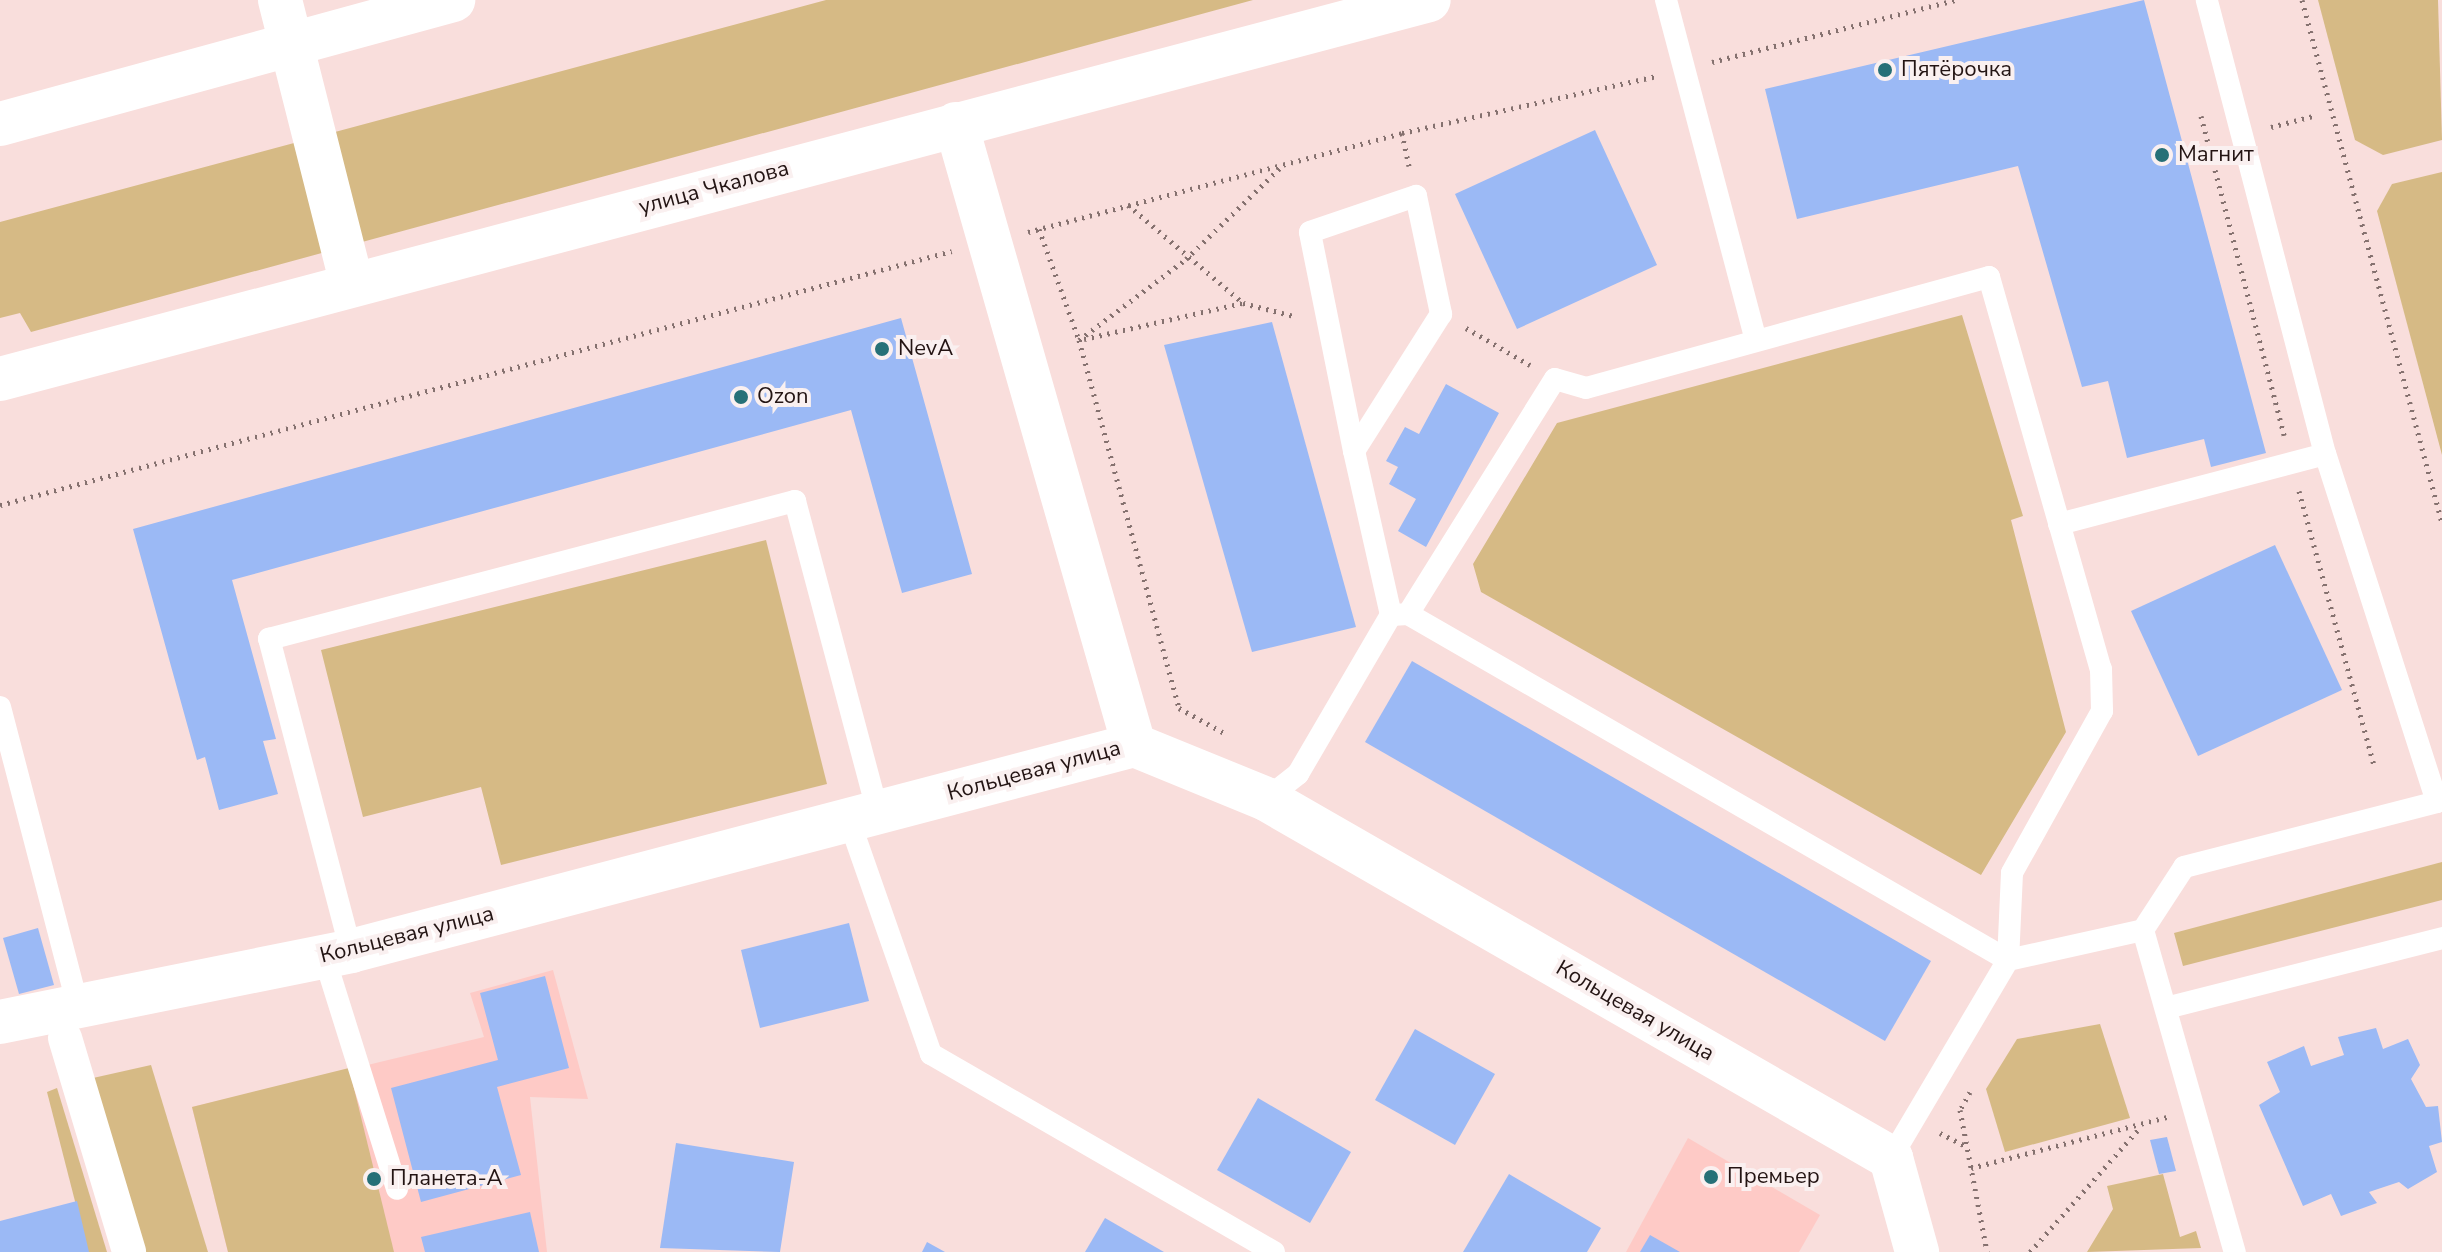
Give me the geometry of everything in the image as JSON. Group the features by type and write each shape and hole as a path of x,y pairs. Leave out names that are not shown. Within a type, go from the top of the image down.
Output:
{"street":[{"path":"280,0 352,285"},
{"path":"0,124 453,0"},
{"name":"улица Чкалова","path":"0,379 1429,0"},
{"path":"956,124 1134,745"},
{"name":"Кольцевая улица","path":"0,1022 71,1020 1134,745 1266,799 1891,1158"},
{"path":"71,1020 129,1252"},
{"path":"1891,1158 1917,1252"}],"lane":[{"path":"1666,0 1755,336"},
{"path":"1354,451 1441,314 1416,196 1310,232 1354,451 1400,614 2008,960 2143,930 2184,867 2437,802 2325,454 2207,0"},
{"path":"1266,799 1298,774 1555,379 1586,388 1755,336 1989,277 2101,669 2102,711 2012,873 2008,960 1918,1122 1891,1158"},
{"path":"2059,524 2325,454"},
{"path":"397,1189 338,953 269,639 795,501 864,816 931,1054 1274,1252"},
{"path":"0,707 71,1020"},
{"path":"2143,930 2170,1007 2192,1111 2235,1252"},
{"path":"2170,1007 2442,938"}],"path":[{"path":"2302,0 2442,523"},
{"path":"0,505 1402,133"},
{"path":"1079,340 1186,259 1284,164"},
{"path":"1128,205 1186,259 1243,303 1295,316 1299,331"},
{"path":"1039,229 1079,340 1179,708 1232,737"},
{"path":"1079,340 1243,303"},
{"path":"1441,314 1555,379"},
{"path":"1975,1084 1960,1110 1987,1252"},
{"path":"1971,1168 2139,1130 2192,1111"},
{"path":"1918,1122 1967,1147"},
{"path":"2030,1252 2139,1130"}],"shaded area":[{"path":"826,0 1253,0 31,332 20,313 0,318 0,222"},
{"path":"2318,0 2438,0 2442,140 2383,155 2355,140"},
{"path":"2442,172 2442,455 2377,211 2392,184"},
{"path":"1962,315 2023,516 2011,520 2066,732 1981,875 1481,592 1473,564 1557,423"},
{"path":"766,540 827,784 501,865 481,787 363,817 321,650"},
{"path":"2442,862 2442,900 2183,966 2174,933"},
{"name":"Планета-А","path":"553,970 588,1099 530,1097 547,1252 228,1252 192,1107 484,1037 470,993"},
{"path":"2100,1024 2130,1118 2005,1152 1986,1089 2017,1039"},
{"path":"151,1065 208,1252 146,1252 93,1078"},
{"path":"349,1068 394,1252 228,1252 192,1107"},
{"path":"57,1088 107,1252 88,1252 47,1092"},
{"name":"Премьер","path":"1688,1138 1820,1215 1799,1252 1626,1252"},
{"path":"2163,1174 2180,1237 2196,1231 2201,1248 2087,1252 2113,1209 2107,1186"}],"building":[{"path":"2144,0 2266,453 2211,467 2204,439 2127,458 2108,381 2082,387 2018,166 1797,219 1765,89"},
{"path":"1595,130 1657,265 1517,329 1455,194"},
{"path":"901,318 972,574 902,593 851,410 232,580 276,739 263,741 278,794 219,810 205,757 197,760 133,529"},
{"path":"1272,322 1356,627 1252,652 1164,345"},
{"path":"1446,384 1499,413 1426,547 1398,531 1416,499 1389,484 1398,467 1386,461 1405,427 1419,434"},
{"path":"2275,545 2342,690 2198,756 2131,611"},
{"path":"1412,661 1931,961 1885,1041 1365,742"},
{"path":"849,923 869,1001 760,1028 741,950"},
{"path":"38,928 54,985 19,994 3,938"},
{"path":"545,976 569,1068 497,1087 521,1175 421,1202 391,1088 498,1060 480,993"},
{"path":"2376,1028 2383,1049 2408,1039 2420,1065 2411,1079 2426,1107 2438,1106 2442,1142 2429,1146 2437,1172 2408,1189 2399,1182 2369,1192 2377,1203 2341,1216 2331,1194 2303,1206 2259,1105 2280,1092 2267,1062 2304,1046 2311,1066 2344,1055 2338,1037"},
{"path":"1415,1029 1495,1074 1455,1145 1375,1100"},
{"path":"1258,1098 1351,1152 1310,1223 1217,1170"},
{"path":"2167,1137 2176,1171 2159,1174 2150,1140"},
{"path":"676,1143 794,1162 780,1252 660,1248"},
{"path":"1509,1174 1601,1228 1587,1252 1463,1252"},
{"path":"77,1201 89,1252 0,1252 0,1221"},
{"path":"530,1212 539,1252 425,1252 421,1237"},
{"path":"1105,1218 1164,1252 1085,1252"},
{"path":"1650,1235 1680,1252 1640,1252"},
{"path":"927,1242 945,1252 922,1252"}],"place":[{"name":"Пятёрочка","path":"1885,70"},
{"name":"Магнит","path":"2162,155"},
{"name":"NevA","path":"882,349"},
{"name":"Ozon","path":"741,397"},
{"name":"Премьер","path":"1711,1177"},
{"name":"Планета-А","path":"374,1179"}]}
